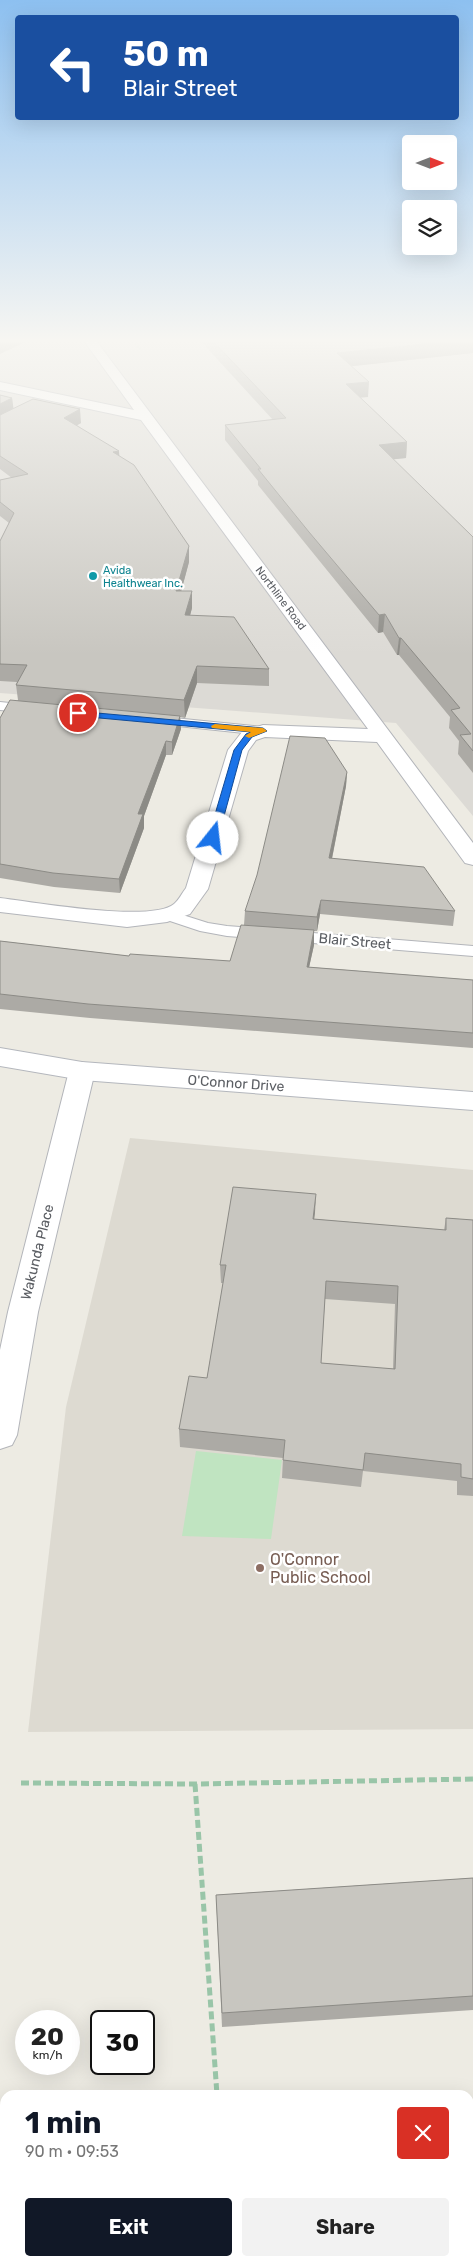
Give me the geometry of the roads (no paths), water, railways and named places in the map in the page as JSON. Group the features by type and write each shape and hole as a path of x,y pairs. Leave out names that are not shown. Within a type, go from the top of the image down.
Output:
{"street":[{"name":"Northline Road","path":"165,444 473,858"},
{"path":"167,916 182,909 198,889 238,750 249,736 263,731 384,736"},
{"name":"Blair Street","path":"0,905 127,920 167,916"},
{"name":"O'Connor Drive","path":"0,1057 82,1071 473,1101"},
{"name":"Wakunda Place","path":"0,1436 23,1312 82,1071"}],"lane":[{"path":"0,706 39,709"},
{"path":"136,719 263,731"},
{"name":"Blair Street","path":"167,916 206,928 227,931 473,951"}],"place":[{"name":"Avida Healthwear Inc.","path":"93,576"},
{"name":"O'Connor Public School","path":"260,1568"}]}
